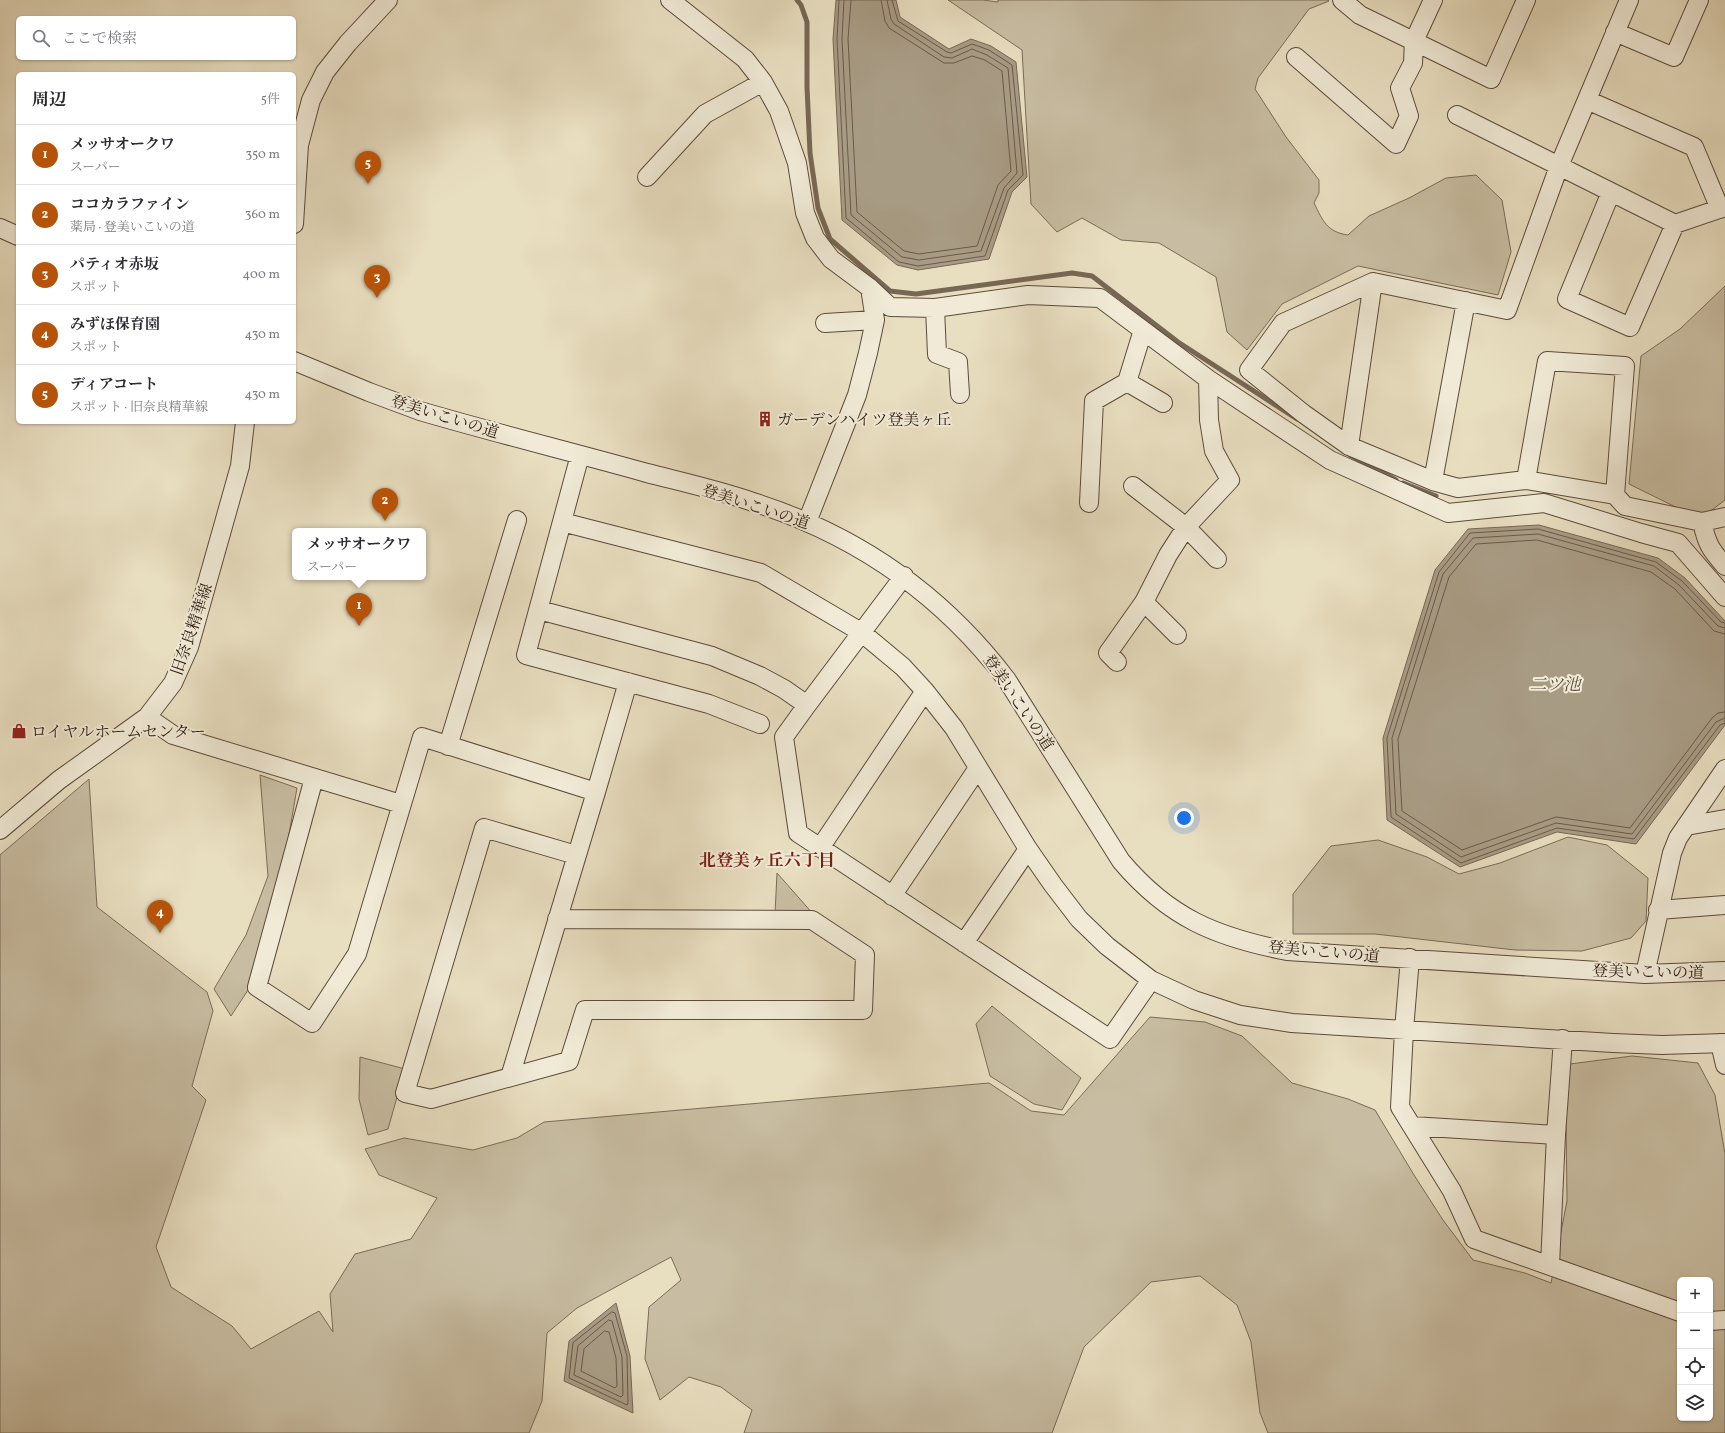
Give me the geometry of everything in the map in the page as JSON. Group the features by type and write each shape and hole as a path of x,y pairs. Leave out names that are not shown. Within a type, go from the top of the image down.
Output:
{"street":[{"path":"296,192 299,144 311,100 325,72 348,42 388,0"},
{"path":"670,0 745,59 763,82 779,111 797,163 805,213 815,238 831,259 870,288 890,306 935,308 1028,295 1100,298 1208,379 1330,460 1448,513 1544,503 1641,534 1678,543 1725,596"},
{"path":"1296,57 1396,144 1409,116 1400,88 1413,62 1414,41 1433,0"},
{"path":"1343,1 1360,15 1491,79 1526,0"},
{"path":"1629,0 1559,166 1507,310 1373,282 1283,323 1249,370 1304,414 1349,446 1433,481 1458,488 1526,480 1615,495 1625,506 1668,516 1702,522 1725,517"},
{"path":"1615,32 1674,57 1699,0"},
{"path":"647,177 705,114 763,82"},
{"path":"1457,115 1676,224 1722,208 1694,147 1587,100"},
{"path":"1611,192 1567,299 1630,327 1676,224"},
{"path":"0,228 16,235"},
{"path":"1349,446 1373,282"},
{"path":"807,522 857,394 875,320 870,288"},
{"path":"1433,481 1466,301"},
{"path":"935,308 937,354 958,362 960,394"},
{"path":"825,323 875,320"},
{"path":"1089,503 1094,401 1127,382 1143,330"},
{"path":"1526,480 1547,361 1625,366 1615,495"},
{"name":"登美いこいの道","path":"296,362 420,411 753,502 807,522 850,542 904,576 950,615 992,660 1007,680 1121,861 1151,892 1182,916 1213,932 1235,940 1287,951 1645,974 1725,971"},
{"path":"1117,662 1108,653 1144,602 1168,555 1186,527 1230,480 1214,451 1208,420 1208,379"},
{"path":"1127,382 1163,404"},
{"name":"旧奈良精華線","path":"0,830 59,780 147,717 173,683 189,647 240,466 245,424"},
{"path":"580,455 526,655 710,704 760,724"},
{"path":"1133,486 1186,527 1217,559"},
{"path":"448,746 517,520"},
{"path":"562,522 761,573 861,632 903,667 925,691 954,728 1028,849 1065,902 1079,919 1107,946 1151,980 1194,1000 1240,1015 1292,1023 1662,1045 1722,1043 1725,1066"},
{"path":"1702,522 1706,542 1725,566"},
{"path":"904,576 784,737 798,833 1110,1039 1151,980"},
{"path":"1144,602 1177,635"},
{"path":"539,610 712,656 760,676 784,689 808,705"},
{"path":"510,1077 628,682"},
{"path":"820,848 925,691"},
{"path":"147,717 173,735 401,804"},
{"path":"314,778 258,987 312,1023 356,954 422,738 596,792"},
{"path":"892,896 978,768"},
{"path":"1645,974 1658,910 1672,853 1678,838 1725,768"},
{"path":"1686,826 1725,819"},
{"path":"558,919 812,920 865,956 862,1010 585,1010 569,1062 431,1099 405,1093 484,828 576,854"},
{"path":"964,943 1028,849"},
{"path":"1658,910 1725,905"},
{"path":"1410,958 1400,1108 1452,1191 1474,1239 1677,1311"},
{"path":"1550,1265 1556,1135 1563,1039"},
{"path":"1412,1126 1556,1135"},
{"path":"1713,1321 1725,1320"}],"shaded area":[{"path":"948,0 983,0 998,2 998,0 1328,0 1329,1 1309,9 1258,78 1255,89 1286,137 1319,180 1319,193 1314,203 1320,215 1326,225 1330,228 1341,234 1348,235 1369,216 1409,198 1446,178 1476,175 1502,200 1511,252 1498,295 1358,266 1282,304 1247,350 1227,332 1216,277 1159,243 1121,240 1082,218 1057,232 1031,204 1022,50"},
{"path":"1725,286 1725,500 1700,519 1629,484 1641,356 1680,329"},
{"path":"260,775 297,788 281,881 250,987 231,1016 214,989 246,935 268,876"},
{"path":"89,779 97,907 207,992 213,1011 192,1086 206,1100 156,1247 171,1287 232,1326 251,1349 319,1311 333,1332 330,1294 355,1254 411,1239 437,1198 379,1175 365,1149 404,1138 473,1150 517,1138 544,1122 989,1083 1031,1111 1064,1115 1150,1017 1205,1022 1242,1036 1292,1083 1348,1099 1375,1110 1443,1220 1473,1260 1525,1273 1551,1283 1567,1201 1566,1118 1570,1064 1632,1056 1698,1063 1715,1095 1725,1154 1725,1433 1268,1433 1260,1413 1251,1342 1237,1305 1200,1276 1151,1282 1084,1347 1052,1433 744,1433 752,1410 721,1387 689,1377 660,1400 645,1359 649,1307 681,1280 671,1257 577,1308 547,1333 542,1401 529,1433 0,1433 0,855"},
{"path":"1568,837 1607,845 1648,878 1646,921 1631,938 1582,951 1515,950 1375,934 1293,934 1293,894 1331,846 1378,840 1427,857 1459,874 1500,863"},
{"path":"777,873 814,915 775,914"},
{"path":"992,1006 1081,1078 1062,1110 1034,1104 990,1076 976,1024"},
{"path":"360,1057 405,1069 388,1129 368,1135 359,1099"}],"water":[{"path":"836,0 896,0 900,17 949,49 971,39 991,46 1016,62 1027,177 1012,192 989,259 918,270 897,265 842,220 833,39"},
{"name":"二ツ池","path":"1539,525 1658,558 1685,578 1725,621 1725,725 1636,844 1557,832 1460,867 1387,820 1383,738 1435,570 1468,529"},
{"path":"616,1303 630,1356 633,1413 564,1381 569,1341"}],"waterway":[{"path":"797,0 801,5 807,22 807,87 810,153 818,208 830,239 890,291 916,294 1072,273 1092,276 1178,342 1297,419"},
{"path":"1350,455 1396,480"},
{"path":"1403,483 1436,496"}],"place":[{"name":"ディアコート","path":"368,184"},
{"name":"パティオ赤坂","path":"377,298"},
{"name":"ガーデンハイツ登美ヶ丘","path":"765,419"},
{"name":"ココカラファイン","path":"385,521"},
{"name":"メッサオークワ","path":"359,626"},
{"name":"ロイヤルホームセンター","path":"19,731"},
{"name":"みずほ保育園","path":"160,933"}],"district":[{"name":"北登美ヶ丘六丁目","path":"767,860"}]}
